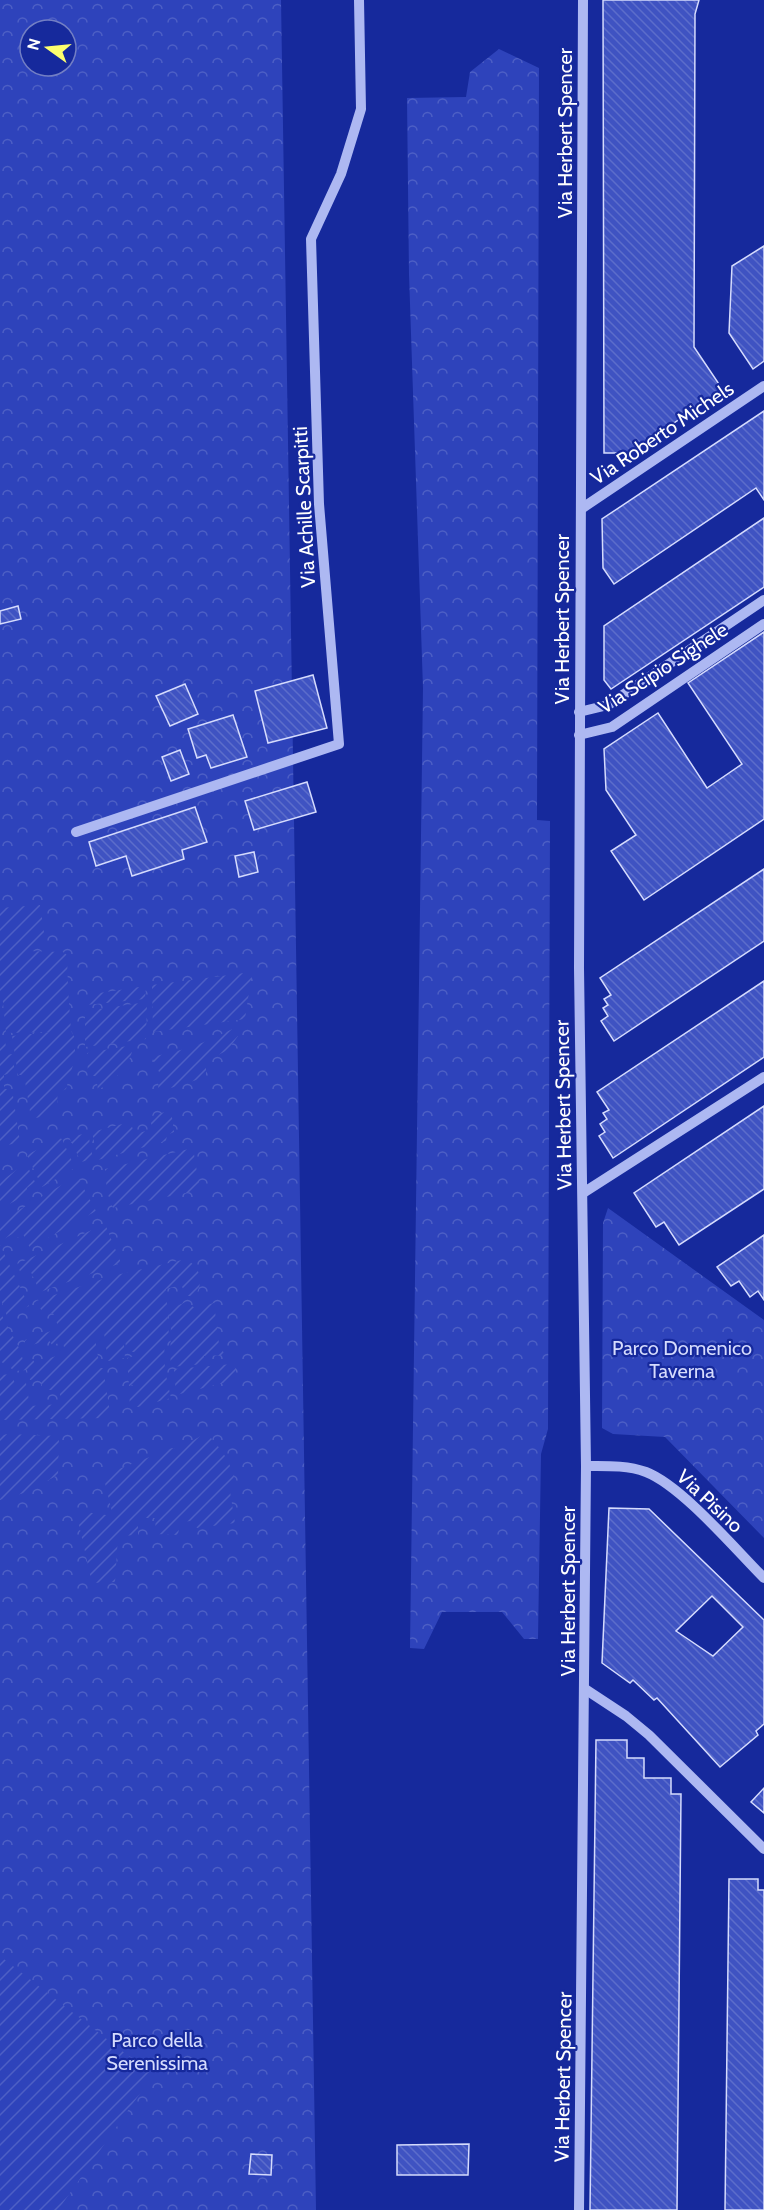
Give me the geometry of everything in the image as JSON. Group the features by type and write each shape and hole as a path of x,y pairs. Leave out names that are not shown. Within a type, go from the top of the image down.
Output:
{"street":[{"name":"Via Achille Scarpitti","path":"76,832 339,744 319,504 311,239 341,174 362,109 359,0"},
{"name":"Via Herbert Spencer","path":"579,2210 586,1466 579,735 583,0"},
{"name":"Via Roberto Michels","path":"581,509 764,386"},
{"name":"Via Scipio Sighele","path":"579,712 608,705 764,600"},
{"name":"Via Scipio Sighele","path":"579,735 612,727 764,624"},
{"path":"583,1193 764,1077"},
{"name":"Via Pisino","path":"586,1466 630,1467 657,1477 681,1495 764,1578"},
{"path":"585,1689 643,1730 764,1849"}],"green space":[{"name":"Parco della Serenissima","path":"0,0 281,0 316,2210 0,2210"},
{"path":"499,49 539,68 537,820 550,821 548,1429 541,1454 538,1639 524,1639 502,1612 442,1612 424,1649 410,1648 423,688 409,274 407,98 466,97 470,72"},
{"path":"40,905 45,939 42,944 26,951 63,952 67,955 71,1031 75,1038 75,1058 66,1089 57,1093 58,1100 55,1110 44,1117 31,1118 24,1075 18,1075 12,1036 50,1032 6,1033 2,993 0,992 0,908"},
{"path":"252,972 245,1019 153,1032 152,985"},
{"path":"146,986 145,999 86,1005 86,995"},
{"path":"147,1002 146,1039 85,1047 85,1011"},
{"path":"237,1027 238,1036 228,1050 206,1061 206,1077 158,1092 159,1072 152,1057 193,1047"},
{"path":"5,1040 7,1055 12,1054 15,1072 4,1075 4,1089 12,1089 20,1142 0,1147 0,1041"},
{"path":"133,1045 126,1066 98,1090 96,1076 88,1076 87,1053"},
{"path":"171,1110 174,1132 167,1135 166,1141 98,1160 92,1132 130,1122 135,1134 153,1129 149,1117"},
{"path":"88,1133 93,1159 81,1162 69,1137"},
{"path":"59,1138 62,1139 75,1168 42,1187 27,1155"},
{"path":"193,1148 200,1190 113,1208 107,1192 105,1169"},
{"path":"26,1163 35,1182 27,1188 28,1194 0,1209 0,1182"},
{"path":"77,1176 96,1211 30,1248 23,1234 18,1238 14,1233 4,1239 0,1231 0,1221"},
{"name":"Parco Domenico Taverna","path":"608,1208 764,1320 764,1538 665,1437 613,1434 602,1428 603,1223"},
{"path":"105,1224 121,1263 40,1292 30,1270 21,1274 17,1264"},
{"path":"0,1245 29,1306 7,1316 0,1297"},
{"path":"182,1260 188,1261 196,1268 200,1285 194,1296 187,1296 181,1285 166,1289 169,1337 164,1338 165,1371 171,1398 130,1407 129,1392 139,1390 138,1384 129,1386 127,1358 135,1356 135,1352 127,1352 123,1331 125,1358 108,1361 104,1333 94,1333 100,1368 103,1368 110,1413 107,1418 0,1420 0,1375 12,1374 15,1384 26,1383 30,1406 62,1404 59,1390 43,1390 40,1379 30,1380 27,1370 15,1371 0,1361 0,1310 23,1360 33,1360 35,1363 65,1353 63,1342 52,1345 49,1340 25,1347 25,1340 54,1330 58,1326 53,1313 44,1315 36,1301 112,1276"},
{"path":"186,1302 195,1308 214,1303 219,1344 225,1355 204,1356 204,1364 171,1367 169,1309"},
{"path":"233,1364 236,1370 235,1380 176,1395 174,1369"},
{"path":"206,1433 221,1450 231,1469 235,1484 229,1485 235,1523 197,1528 191,1521 180,1522 178,1535 156,1534 155,1518 138,1518 138,1535 118,1536 115,1582 92,1583 77,1516 85,1512 113,1516 103,1475 173,1448 178,1449"},
{"path":"7,1434 59,1436 58,1475 24,1493 0,1500 0,1436"},
{"path":"0,1956 153,2075 58,2210 0,2210"}],"building":[{"path":"603,0 699,0 695,14 694,347 723,390 629,453 604,453"},
{"path":"764,246 764,361 753,369 729,333 732,266"},
{"path":"764,411 764,500 756,488 614,584 603,568 602,519"},
{"path":"764,518 764,587 611,689 604,680 604,626"},
{"path":"18,606 21,619 0,624 0,611"},
{"path":"764,632 764,819 644,900 611,851 636,835 606,790 604,749 658,713 707,788 742,764 688,683"},
{"path":"313,675 327,728 268,743 255,691"},
{"path":"185,684 198,714 170,726 156,696"},
{"path":"233,715 247,757 211,768 206,755 197,758 188,729"},
{"path":"180,750 189,774 171,781 162,757"},
{"path":"307,782 316,812 254,830 245,801"},
{"path":"195,807 207,842 182,850 184,859 132,876 126,856 96,866 89,842"},
{"path":"254,852 258,872 239,877 235,856"},
{"path":"764,869 764,941 614,1041 601,1021 608,1016 603,1008 608,1005 604,999 611,995 600,978"},
{"path":"764,981 764,1057 613,1158 599,1136 605,1132 600,1124 607,1119 603,1113 609,1110 597,1092"},
{"path":"764,1106 764,1189 679,1245 664,1222 656,1227 634,1193"},
{"path":"764,1235 764,1300 758,1291 750,1297 739,1281 731,1286 717,1267"},
{"path":"609,1508 649,1509 764,1620 764,1724 756,1731 758,1735 720,1767 657,1698 654,1700 633,1680 630,1683 602,1663","holes":["712,1596 743,1627 713,1656 676,1631"]},
{"path":"596,1740 627,1740 627,1758 644,1758 644,1778 671,1778 671,1794 681,1794 677,2210 590,2210"},
{"path":"764,1788 764,1813 751,1802"},
{"path":"729,1879 758,1879 758,1890 764,1890 764,2210 725,2210"},
{"path":"469,2144 468,2175 397,2175 397,2145"},
{"path":"251,2154 272,2155 271,2175 249,2174"}]}
